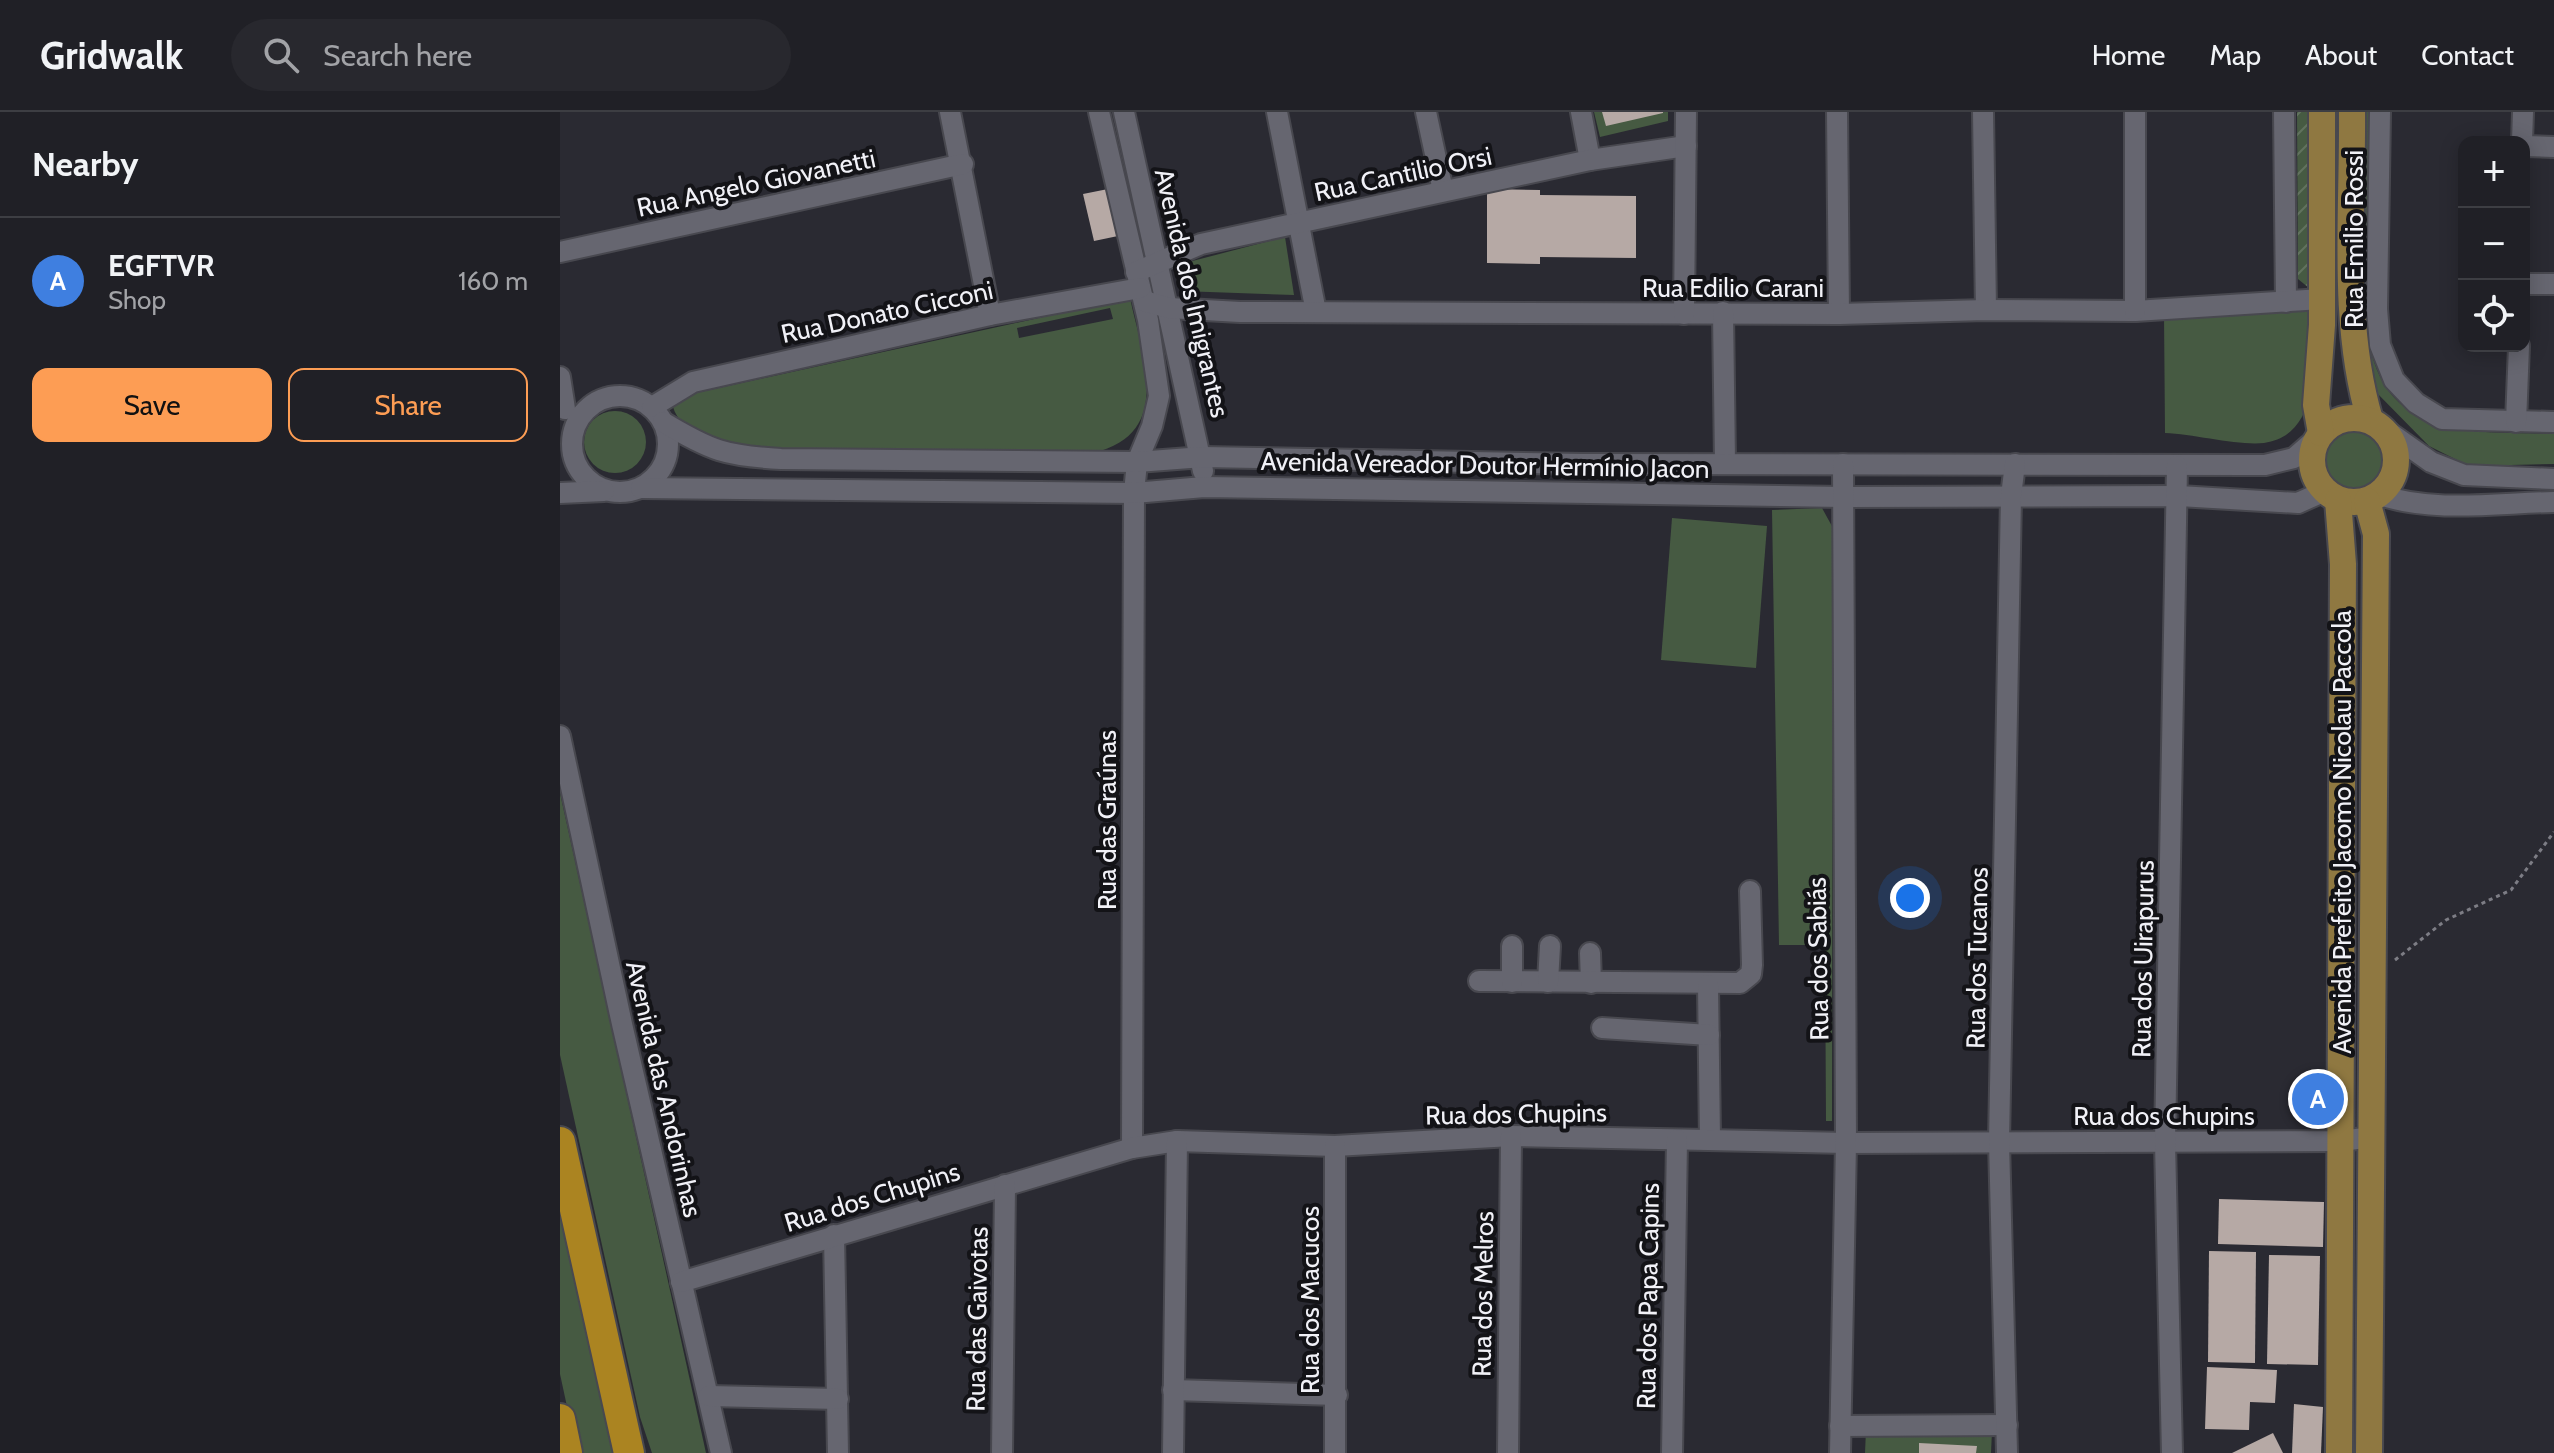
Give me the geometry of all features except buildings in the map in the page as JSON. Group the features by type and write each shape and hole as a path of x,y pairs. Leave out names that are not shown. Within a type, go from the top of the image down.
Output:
{"highway":[{"path":"560,1142 629,1453"},
{"path":"605,1345 644,1453"},
{"path":"560,1419 567,1453"}],"main road":[{"path":"2322,112 2322,299 2316,405 2320,435 2312,465 2331,496 2374,498 2392,480 2397,462 2394,444 2377,424 2355,345 2352,112"},
{"path":"2320,435 2344,418 2377,424"},
{"name":"Avenida Prefeito Jacomo Nicolau Paccola","path":"2331,496 2343,564 2339,1453"},
{"name":"Avenida Prefeito Jacomo Nicolau Paccola","path":"2369,1453 2374,498"}],"street":[{"path":"950,112 963,164 990,315"},
{"name":"Avenida dos Imigrantes","path":"1099,112 1140,287 1159,396 1152,426 1137,462 1134,493"},
{"name":"Avenida dos Imigrantes","path":"1124,112 1203,457 1204,487"},
{"path":"1277,112 1302,223 1316,312"},
{"path":"1426,112 1443,191"},
{"path":"1581,112 1590,160"},
{"path":"1684,314 1686,112"},
{"path":"1837,112 1839,314"},
{"path":"1983,112 1986,310"},
{"path":"2135,112 2135,311"},
{"path":"2284,112 2286,302"},
{"name":"Rua Emilio Rossi","path":"2380,112 2377,309 2380,345 2394,380 2416,403 2442,419 2554,422"},
{"path":"2523,112 2523,136"},
{"path":"2530,145 2554,147"},
{"name":"Rua Cantilio Orsi","path":"1140,287 1159,261 1201,244 1590,160 1686,146"},
{"name":"Rua Angelo Giovanetti","path":"560,252 963,164"},
{"path":"2530,284 2554,284"},
{"name":"Rua Edilio Carani","path":"1140,287 1169,308 1316,312 1839,314 1986,310 2135,311 2322,299"},
{"name":"Rua Donato Cicconi","path":"658,415 693,382 990,315 1140,287"},
{"path":"1723,312 1725,463"},
{"path":"2516,422 2519,352"},
{"path":"560,377 569,411 572,458 584,478 604,491"},
{"path":"560,493 623,493 641,488 657,476 666,460 668,441 658,415 634,397 614,395 569,411"},
{"name":"Avenida Vereador Doutor Hermínio Jacon","path":"658,415 709,450 736,457 1137,462 1203,457 1583,464 2177,466 2284,462 2320,435"},
{"path":"2377,424 2431,462 2464,475 2554,479"},
{"name":"Rua dos Sabiás","path":"1840,1453 1846,1143 1843,464"},
{"name":"Rua dos Tucanos","path":"2007,1453 1999,1142 2011,496 2015,464"},
{"name":"Rua dos Uirapurus","path":"2172,1453 2165,1142 2179,496 2177,466"},
{"name":"Avenida Vereador Doutor Hermínio Jacon","path":"641,488 1134,493 1204,487 1844,497 2179,496 2298,503 2331,496"},
{"name":"Rua das Graúnas","path":"1132,1148 1134,493"},
{"path":"2374,498 2429,505 2554,502"},
{"name":"Avenida das Andorinhas","path":"560,736 721,1453"},
{"path":"1479,981 1740,983 1751,974 1750,891"},
{"path":"1512,946 1512,982"},
{"path":"1548,982 1550,946"},
{"path":"1590,953 1591,983"},
{"path":"1708,985 1710,1140"},
{"path":"1602,1028 1709,1035"},
{"name":"Rua dos Chupins","path":"681,1282 1132,1148 1177,1141 1335,1146 1511,1136 1846,1143 2341,1141 2372,1137"},
{"name":"Rua dos Melros","path":"1508,1453 1511,1136"},
{"name":"Rua dos Papa Capins","path":"1672,1453 1677,1140"},
{"path":"1173,1453 1177,1141"},
{"name":"Rua dos Macucos","path":"1335,1146 1335,1453"},
{"name":"Rua das Gaivotas","path":"1002,1453 1005,1185"},
{"path":"834,1235 838,1453"},
{"path":"1173,1390 1337,1395"},
{"path":"709,1396 838,1399"},
{"path":"1840,1426 2007,1425"}],"path":[{"path":"2373,977 2446,920 2511,890 2554,832"}],"green space":[{"path":"1594,112 1668,112 1668,121 1600,137"},
{"path":"2297,112 2316,112 2314,285 2309,288 2298,279"},
{"path":"2360,112 2372,112 2372,355 2384,383 2400,404 2421,417 2445,426 2471,431 2554,434 2554,464 2469,466 2429,446 2371,387 2359,346"},
{"path":"1285,237 1294,295 1181,291 1177,265"},
{"path":"1130,298 1141,344 1147,390 1144,411 1135,429 1119,443 1093,453 733,448 698,434 683,423 673,407 682,396","holes":["1110,308 1113,319 1019,338 1017,328"]},
{"path":"2315,304 2312,387 2297,424 2284,437 2254,443 2165,433 2164,315"},
{"path":"609,411 621,411 637,420 644,430 644,454 637,464 621,473 609,473 589,459 584,448 584,436 598,416"},
{"path":"2355,428 2379,438 2389,462 2379,486 2355,496 2331,486 2321,462 2331,438"},
{"path":"1822,508 1833,528 1832,1121 1826,1121 1825,945 1779,945 1772,510"},
{"path":"1672,518 1767,526 1756,668 1661,660"},
{"path":"560,793 706,1453 652,1453 640,1417 560,1055"},
{"path":"560,1208 613,1453 577,1453 560,1374"},
{"path":"1866,1430 1992,1431 1991,1453 1865,1453"}],"place":[{"name":"EGFTVR","path":"2318,1099"}]}
